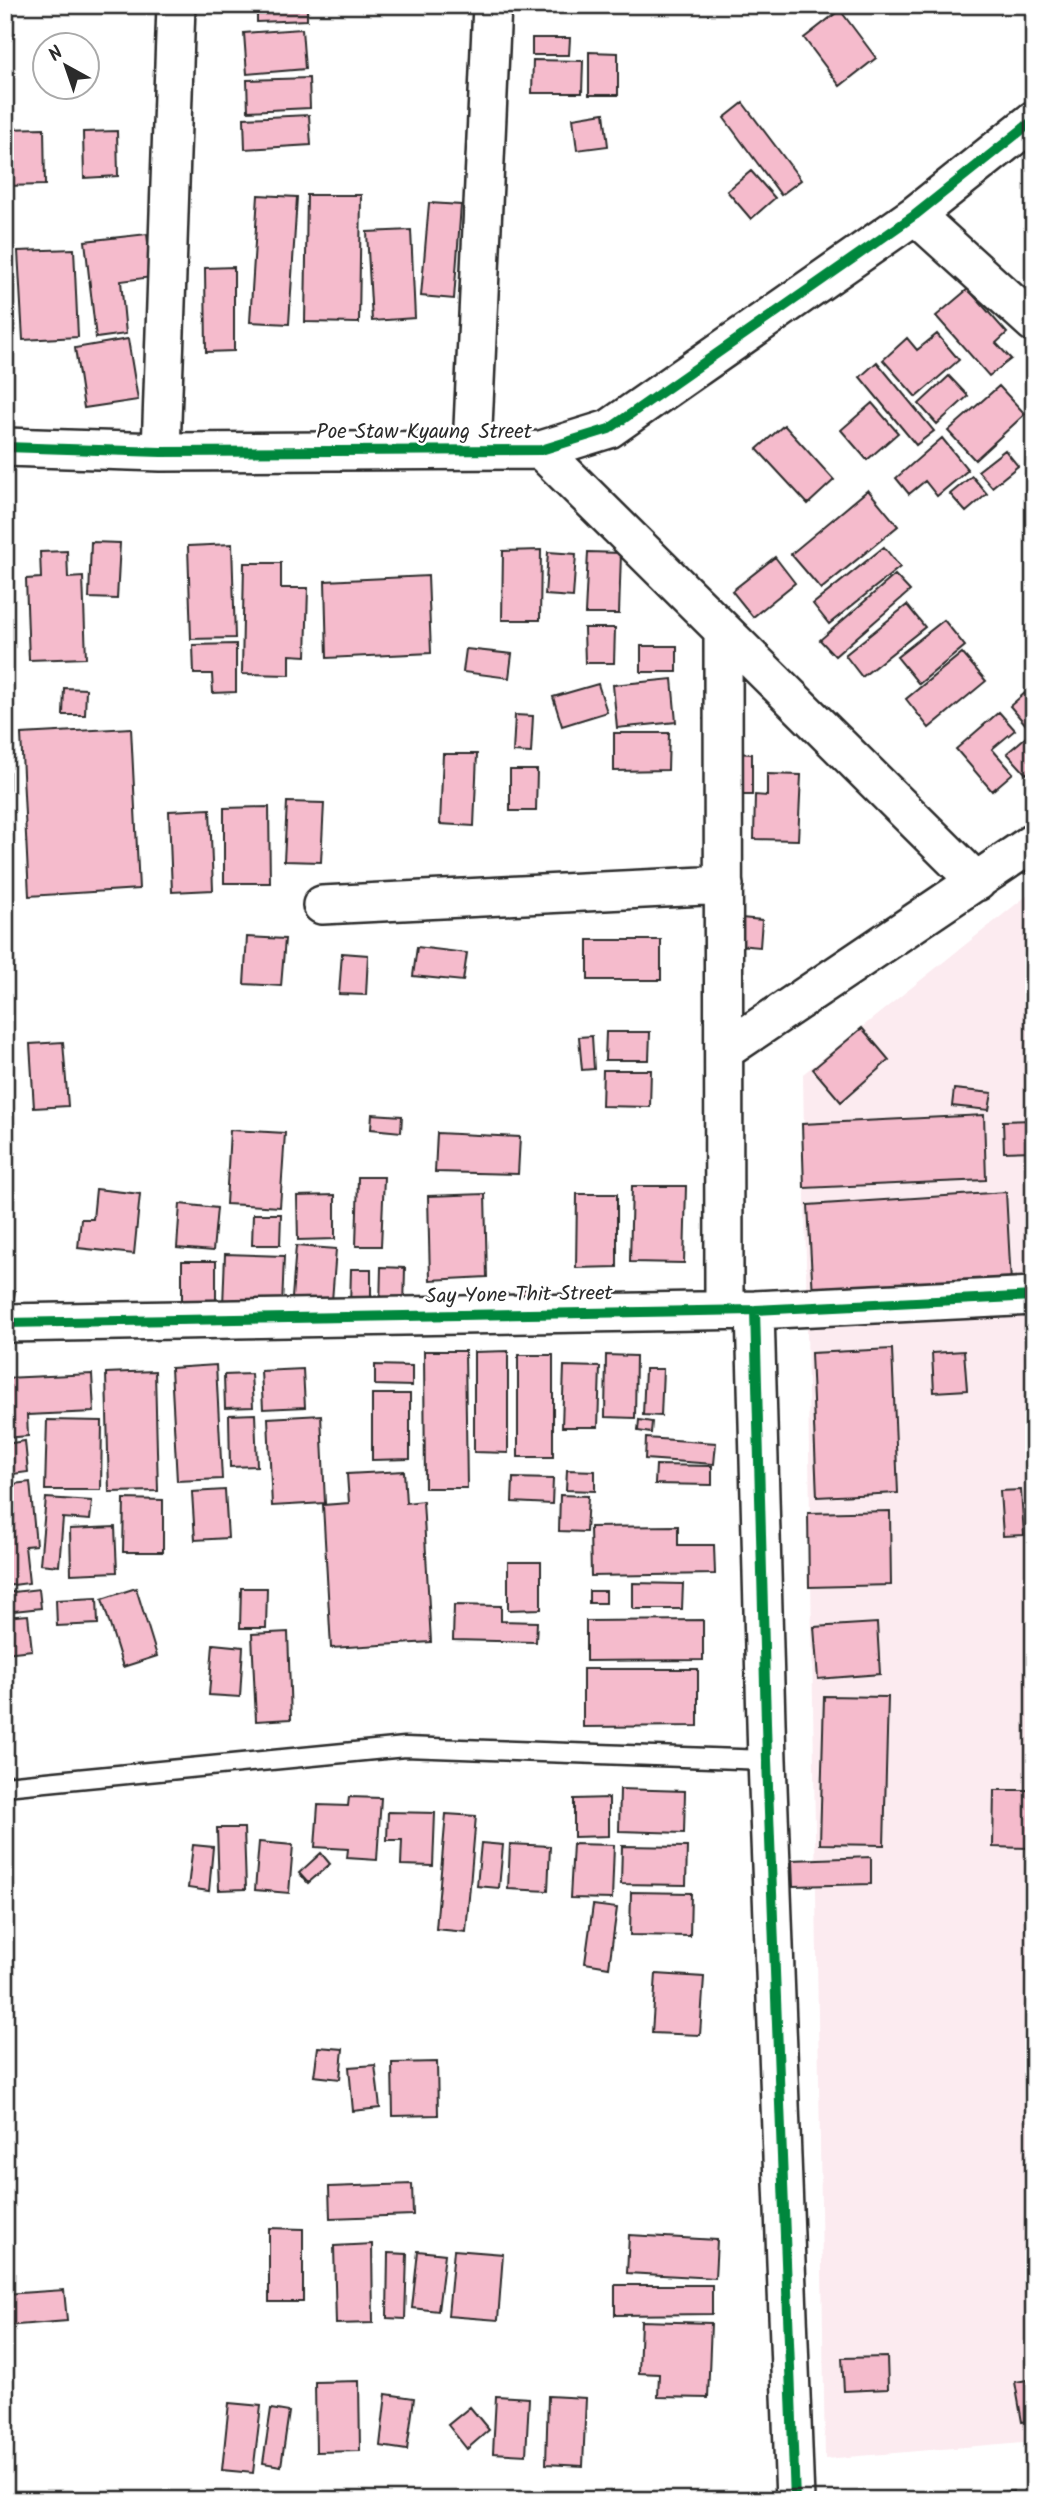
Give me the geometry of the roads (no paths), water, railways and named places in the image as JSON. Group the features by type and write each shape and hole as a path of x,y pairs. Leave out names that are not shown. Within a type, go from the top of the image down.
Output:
{"street":[{"path":"161,452 176,5"},
{"path":"472,449 492,5"},
{"name":"Poe Staw Kyaung Street","path":"5,447 161,452 541,450 609,429 915,215 1034,120"},
{"path":"915,215 1034,323"},
{"path":"541,450 977,882"},
{"path":"723,631 724,1052 766,1760 795,2500"},
{"path":"724,1052 1034,842"},
{"path":"322,905 724,885"},
{"name":"Say Yone Thit Street","path":"5,1323 739,1310 1034,1296"}],"lane":[{"path":"5,1786 405,1747 766,1760"}]}
